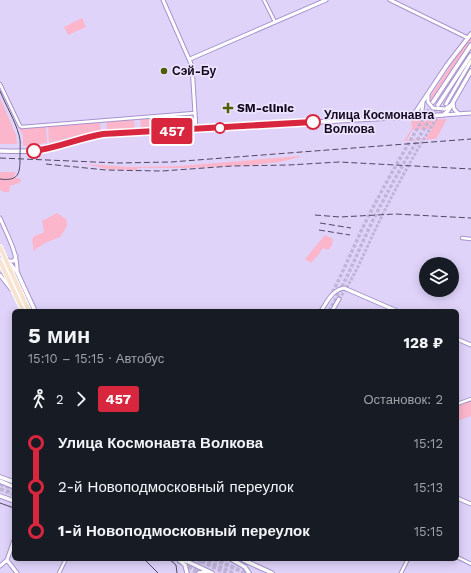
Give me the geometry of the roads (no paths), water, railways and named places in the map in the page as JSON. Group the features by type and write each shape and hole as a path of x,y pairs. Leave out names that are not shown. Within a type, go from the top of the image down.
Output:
{"main road":[{"path":"413,116 471,34"},
{"path":"433,102 471,45"},
{"path":"438,105 471,56"},
{"path":"0,151 43,150 103,134 443,114 448,110 471,71"},
{"path":"0,247 28,309"},
{"path":"7,260 17,272 34,309"},
{"path":"0,261 22,309"},
{"path":"0,477 12,481"},
{"path":"0,481 12,486"},
{"path":"0,496 12,500"},
{"path":"180,561 185,565 187,573"},
{"path":"186,561 211,573"},
{"path":"234,561 245,567 249,573"},
{"path":"245,561 272,573"},
{"path":"199,573 211,573"}],"street":[{"path":"163,0 190,59 193,71 196,129"},
{"path":"264,0 275,22"},
{"path":"190,59 326,0"},
{"path":"390,0 468,38"},
{"path":"446,104 471,61"},
{"path":"0,84 20,126 22,127 195,113"},
{"path":"429,94 427,100 435,109 447,108 453,101"},
{"path":"453,101 454,109 459,114"},
{"path":"423,103 422,113 428,116"},
{"path":"443,114 471,113"},
{"path":"0,218 16,255 17,272"},
{"path":"462,238 471,239"},
{"path":"7,260 12,262 15,260 16,255"},
{"path":"0,275 16,296"},
{"path":"322,309 334,292 339,289 349,289 393,309"},
{"path":"333,309 339,300"},
{"path":"459,340 471,345"},
{"path":"459,403 471,399"},
{"path":"459,499 471,504"},
{"path":"0,566 7,560 12,546"},
{"path":"459,558 471,564"},
{"path":"7,560 17,573"},
{"path":"59,573 65,561"},
{"path":"401,573 407,561"}],"tunnel":[{"path":"330,297 375,204 398,161 432,104"},
{"path":"339,299 357,270 388,203 428,132 446,104"},
{"path":"330,309 373,220 404,162 438,106"},
{"path":"0,484 12,488"},
{"path":"0,489 12,493"},
{"path":"176,561 202,573"},
{"path":"187,573 193,561"},
{"path":"194,573 200,561"},
{"path":"200,561 226,573"},
{"path":"206,561 233,573"},
{"path":"218,561 245,573"}],"tram line":[{"path":"0,91 20,137 20,166 18,174 12,179 0,179"},
{"path":"0,503 12,507"},
{"path":"146,561 158,573"},
{"path":"171,561 176,565 177,573"}],"railway":[{"path":"0,158 118,163 171,162 471,139"},
{"path":"46,164 106,170 162,171 232,166 339,162 471,169"},
{"path":"315,215 340,217 395,214 471,218"},
{"path":"320,223 351,228"},
{"path":"319,230 350,235"}],"place":[{"name":"Сэй-Бу","path":"164,71"},
{"name":"SM-clinic","path":"228,108"},
{"name":"Улица Космонавта Волкова","path":"313,122"}]}
